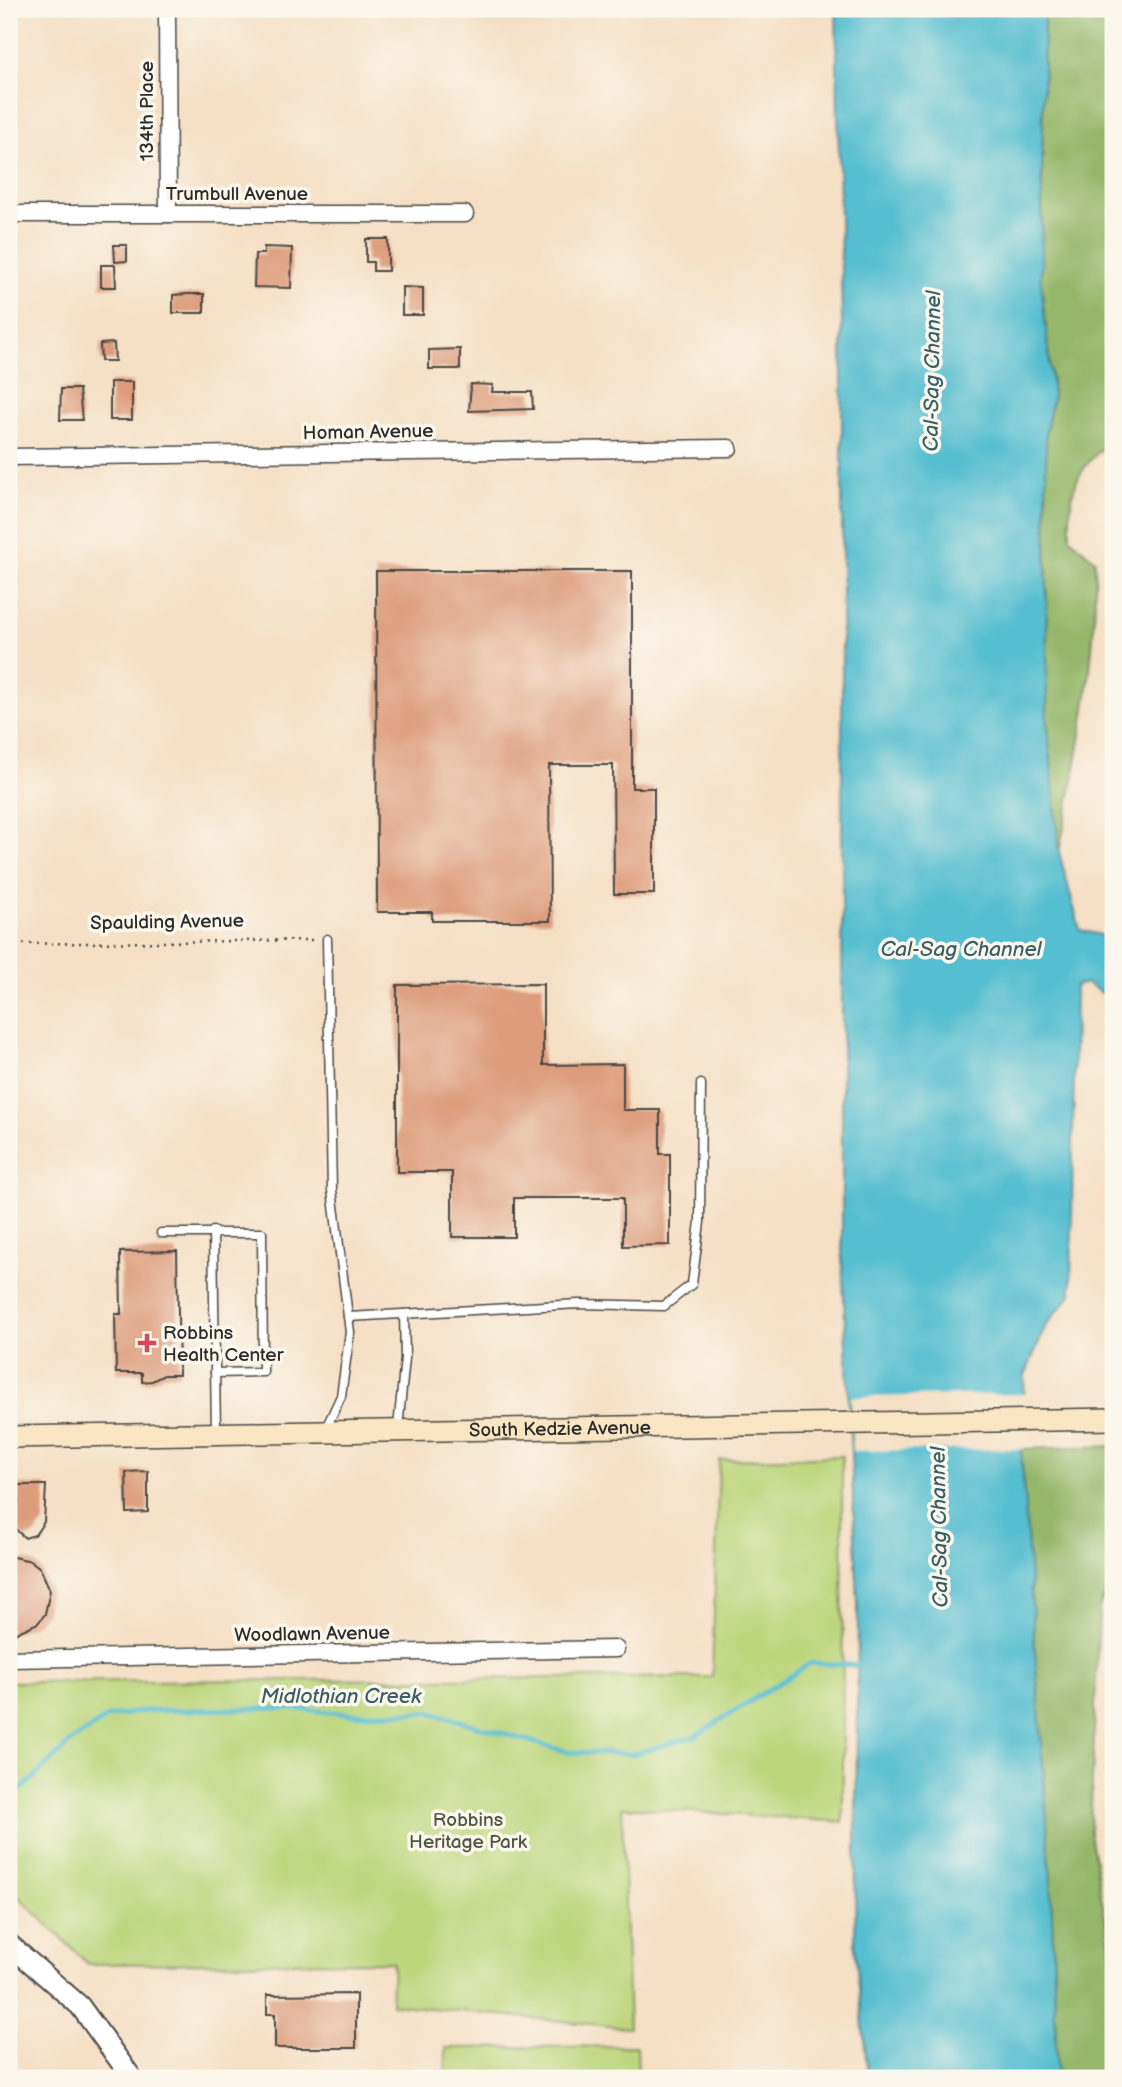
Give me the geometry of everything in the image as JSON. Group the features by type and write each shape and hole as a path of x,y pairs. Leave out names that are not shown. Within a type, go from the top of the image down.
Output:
{"main road":[{"name":"South Kedzie Avenue","path":"9,1437 398,1428 1113,1419"}],"street":[{"name":"134th Place","path":"167,9 168,214"},
{"name":"Trumbull Avenue","path":"9,214 465,214"},
{"name":"Homan Avenue","path":"9,457 729,448"},
{"name":"Woodlawn Avenue","path":"9,1659 615,1649"},
{"path":"9,1944 80,2006 132,2078"}],"lane":[{"path":"325,1430 341,1396 347,1363 348,1317 332,1190 327,939"},
{"path":"348,1317 579,1304 664,1306 692,1284 699,1222 701,1084"},
{"path":"213,1231 216,1432"},
{"path":"161,1233 262,1233 263,1372 215,1373"},
{"path":"398,1428 405,1359 404,1314"}],"path":[{"name":"Spaulding Avenue","path":"9,944 327,939"}],"green space":[{"path":"1044,9 1113,9 1113,438 1082,472 1076,482 1071,506 1070,538 1095,560 1095,597 1085,707 1059,852 1047,718 1046,431 1053,396 1041,281"},
{"path":"1113,1446 1113,1578 1099,1608 1090,1832 1113,1963 1113,2078 1057,2078 1051,1882 1021,1449"},
{"name":"Robbins Heritage Park","path":"842,1456 843,1822 622,1807 629,2028 391,2004 393,1962 88,1964 9,1887 9,1682 712,1677 719,1460"},
{"path":"637,2046 638,2078 446,2078 446,2048"}],"water":[{"name":"Cal-Sag Channel","path":"836,9 1044,9 1041,281 1053,396 1046,431 1047,718 1059,852 1080,930 1113,938 1113,994 1102,993 1086,983 1075,986 1071,1295 1046,1325 1025,1375 1021,1449 1051,1882 1057,2078 868,2078 855,1948 858,1604 842,1258 842,322"}],"pier":[{"path":"1028,1394 1024,1449 852,1451 851,1397"}],"building":[{"path":"366,239 388,239 388,271 373,271 373,262 366,262"},
{"path":"114,245 127,245 127,261 115,262"},
{"path":"264,247 292,248 291,288 254,287 255,254 264,254"},
{"path":"101,265 115,265 116,287 101,287"},
{"path":"402,287 423,288 423,315 402,315"},
{"path":"204,294 204,313 173,313 173,295"},
{"path":"114,343 115,361 101,361 100,344"},
{"path":"460,349 460,369 429,369 429,350"},
{"path":"110,382 132,382 132,420 110,420"},
{"path":"471,384 493,385 492,392 532,392 533,409 469,411"},
{"path":"61,389 79,389 82,420 60,420"},
{"path":"376,571 632,571 632,788 654,788 654,894 614,894 613,765 549,765 550,921 432,921 432,912 377,912"},
{"path":"543,984 543,1065 623,1064 623,1110 660,1110 660,1154 670,1154 670,1245 623,1246 623,1198 514,1198 514,1237 452,1237 452,1172 397,1172 397,985"},
{"name":"Robbins Health Center","path":"177,1251 179,1375 164,1375 142,1382 142,1373 116,1373 115,1314 121,1314 120,1252"},
{"path":"148,1471 148,1512 127,1513 126,1472"},
{"path":"9,1485 46,1485 44,1522 35,1535 25,1538 13,1527 12,1516 19,1499 9,1499"},
{"path":"9,1556 31,1561 40,1568 50,1590 45,1614 38,1623 16,1633 9,1633"},
{"path":"356,1994 356,2048 275,2048 275,2014 267,2014 267,1995"}],"waterway":[{"name":"Midlothian Creek","path":"9,1795 24,1787 72,1741 108,1717 145,1711 288,1708 350,1714 429,1712 567,1752 633,1754 695,1736 811,1663 864,1666"}],"place":[{"name":"Robbins Health Center","path":"147,1343"}]}
